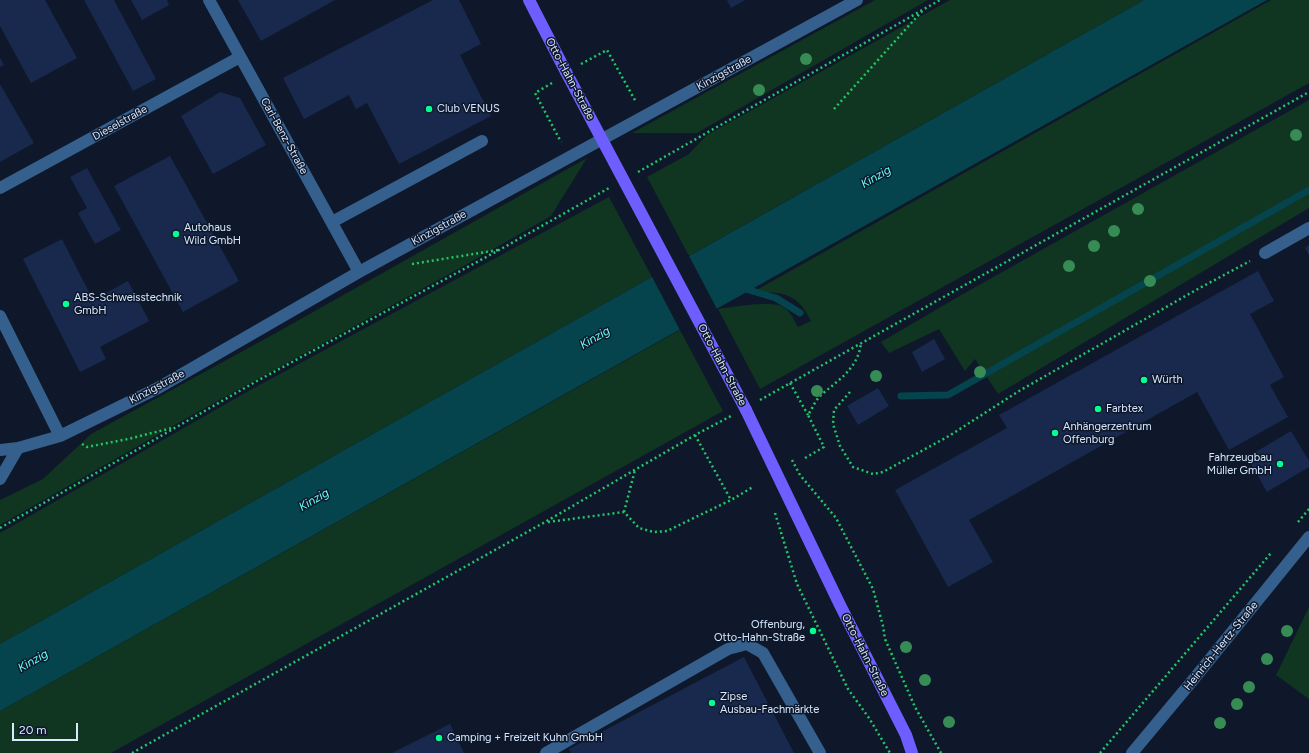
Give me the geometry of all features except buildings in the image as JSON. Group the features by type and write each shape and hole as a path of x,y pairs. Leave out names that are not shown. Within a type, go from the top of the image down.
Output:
{"main road":[{"name":"Otto-Hahn-Straße","path":"529,0 746,410 840,605 906,735 912,753"},
{"name":"Otto-Hahn-Straße","path":"906,735 920,753"}],"street":[{"name":"Carl-Benz-Straße","path":"209,0 359,272"},
{"name":"Kinzigstraße","path":"0,450 18,448 60,436 158,388 359,272 857,0"},
{"name":"Dieselstraße","path":"0,188 240,57"},
{"path":"332,222 482,141"},
{"path":"1265,253 1309,228"},
{"path":"0,316 60,436"},
{"path":"0,479 18,448"},
{"name":"Heinrich-Hertz-Straße","path":"1132,753 1309,537"},
{"path":"546,753 728,649 747,644 762,654 820,753"}],"path":[{"path":"0,528 257,381 501,249 940,0"},
{"path":"834,109 925,8"},
{"path":"581,64 607,50 644,117"},
{"path":"554,82 535,93 569,158"},
{"path":"763,407 760,400 1309,92"},
{"path":"406,264 501,249"},
{"path":"850,392 834,410 833,424 840,446 853,467 873,474 883,472 950,436 1019,391 1196,290 1265,253"},
{"path":"808,415 819,398 846,375 860,353 861,342"},
{"path":"790,383 824,447 805,458"},
{"path":"132,753 545,522 694,435 730,416 734,422"},
{"path":"60,436 87,447 176,427"},
{"path":"694,435 731,500"},
{"path":"789,455 800,476 836,518 872,590 881,618 885,639 915,707 941,753"},
{"path":"624,512 635,470"},
{"path":"624,512 639,528 654,532 667,531 731,500 753,487"},
{"path":"1295,525 1309,509"},
{"path":"774,510 797,584 848,689 869,718 890,753"},
{"path":"545,522 624,512"},
{"path":"1100,753 1271,553"}],"shaded area":[{"path":"875,0 928,0 697,133 632,133"},
{"path":"950,0 1144,0 689,256 647,177 689,154 707,135"},
{"path":"1271,0 1309,0 1309,83 760,389 718,309 761,304 778,305 788,311 798,327 811,321 806,311 800,304 788,296 772,292 753,292"},
{"path":"1309,100 1309,208 998,394 975,359 965,371 939,329 889,353 881,342 963,294"},
{"path":"587,158 551,216 462,267 194,414 0,525 0,500 43,479 91,434 274,334"},
{"path":"609,197 652,277 0,644 0,533 252,389"},
{"path":"680,330 723,411 111,753 0,753 0,711"},
{"path":"1309,607 1309,699 1276,675"}],"water":[{"name":"Kinzig","path":"1144,0 1267,0 0,711 0,644"}],"pier":[{"path":"688,254 718,311 681,332 651,275"}],"waterway":[{"path":"901,396 948,395 1309,190"},
{"path":"742,288 776,298 800,313"}],"place":[{"name":"Club VENUS","path":"429,109"},
{"name":"Autohaus Wild GmbH","path":"176,234"},
{"name":"ABS-Schweisstechnik GmbH","path":"66,304"},
{"name":"Würth","path":"1144,380"},
{"name":"Farbtex","path":"1098,409"},
{"name":"Anhängerzentrum Offenburg","path":"1055,433"},
{"name":"Fahrzeugbau Müller GmbH","path":"1280,464"},
{"name":"Offenburg, Otto-Hahn-Straße","path":"813,631"},
{"name":"Zipse Ausbau-Fachmärkte","path":"712,703"},
{"name":"Camping + Freizeit Kuhn GmbH","path":"439,738"}]}
